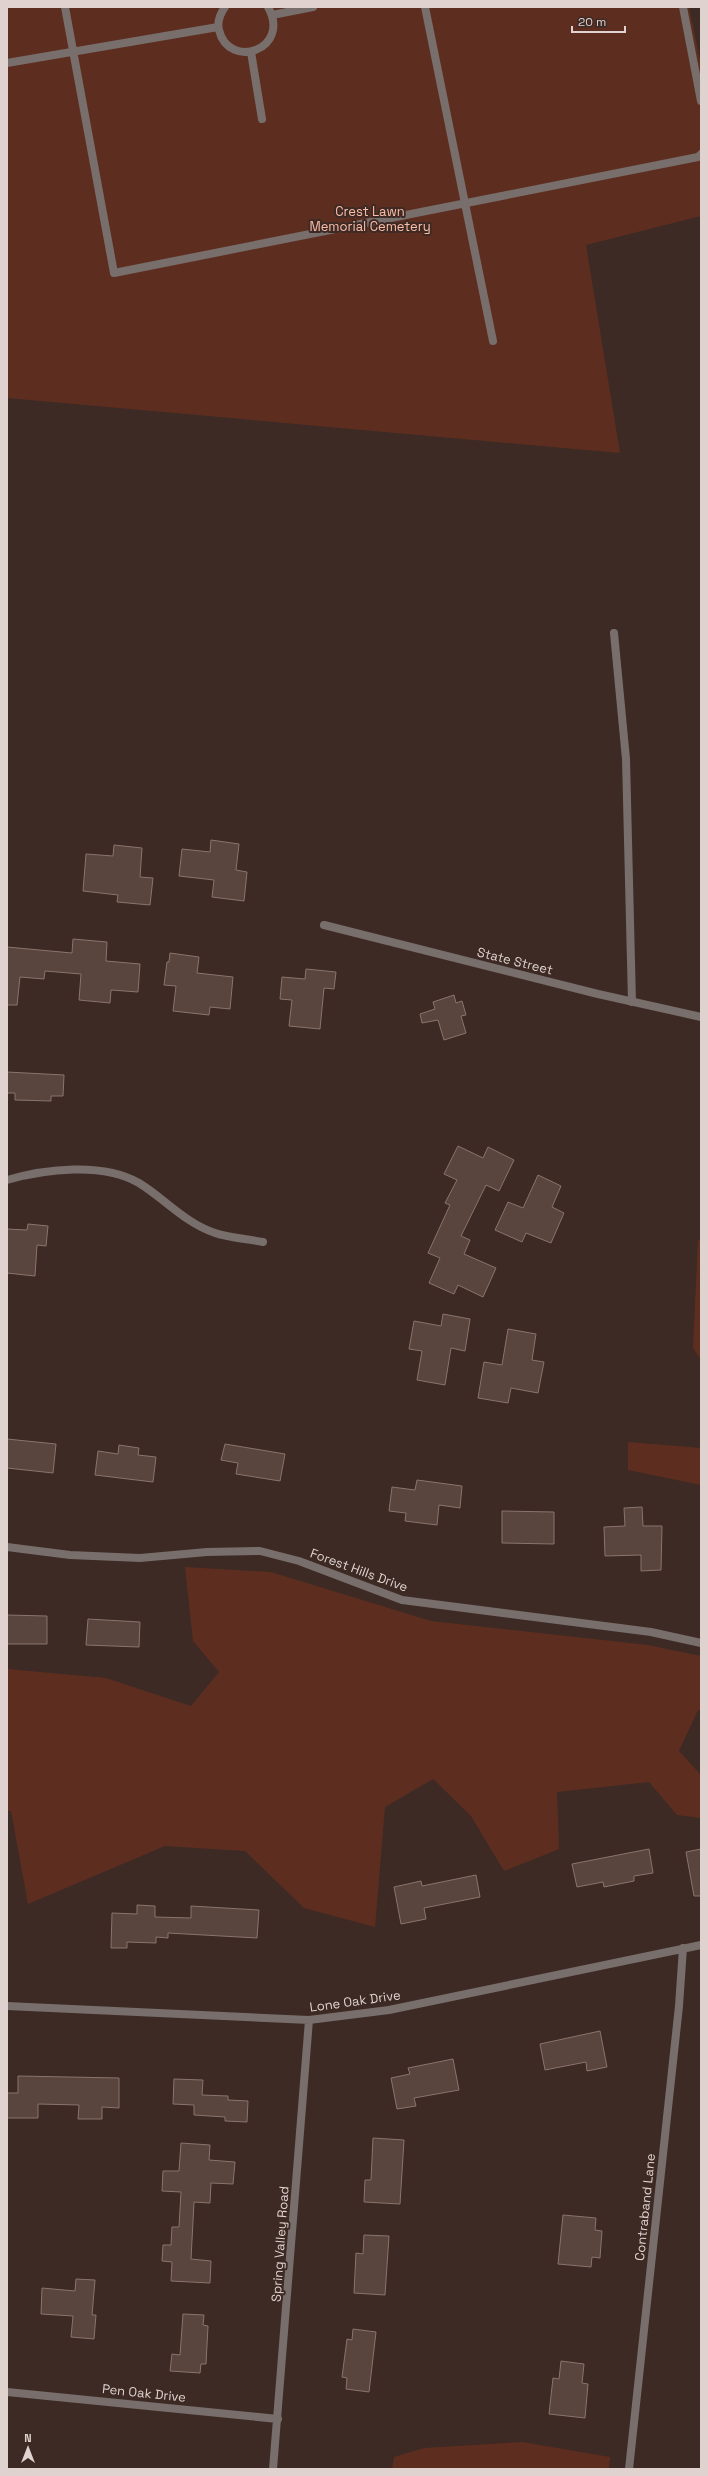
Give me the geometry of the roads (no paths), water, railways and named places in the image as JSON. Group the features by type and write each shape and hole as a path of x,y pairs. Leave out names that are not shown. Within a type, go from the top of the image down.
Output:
{"street":[{"path":"65,7 114,273 698,157 701,154"},
{"path":"225,7 219,19 218,27 220,36 233,49 251,52 265,45 270,38 274,27 272,15 268,7"},
{"path":"272,15 313,7"},
{"path":"425,7 467,202 493,341"},
{"path":"682,7 701,101"},
{"path":"7,62 218,27"},
{"path":"251,52 262,119"},
{"path":"614,633 626,759 632,1002"},
{"name":"State Street","path":"324,925 632,1002 701,1017"},
{"path":"7,1180 79,1169 111,1172 138,1183 184,1218 215,1233 263,1242"},
{"name":"Forest Hills Drive","path":"7,1547 70,1555 140,1558 207,1552 260,1551 299,1561 402,1600 651,1632 701,1643"},
{"name":"Lone Oak Drive","path":"7,2006 309,2020 389,2010 701,1945"},
{"name":"Contraband Lane","path":"629,2469 679,2006 683,1948"},
{"name":"Spring Valley Road","path":"273,2469 309,2020"},
{"name":"Pen Oak Drive","path":"7,2392 278,2419"}],"park label":[{"name":"Crest Lawn Memorial Cemetery","path":"370,218"}]}
